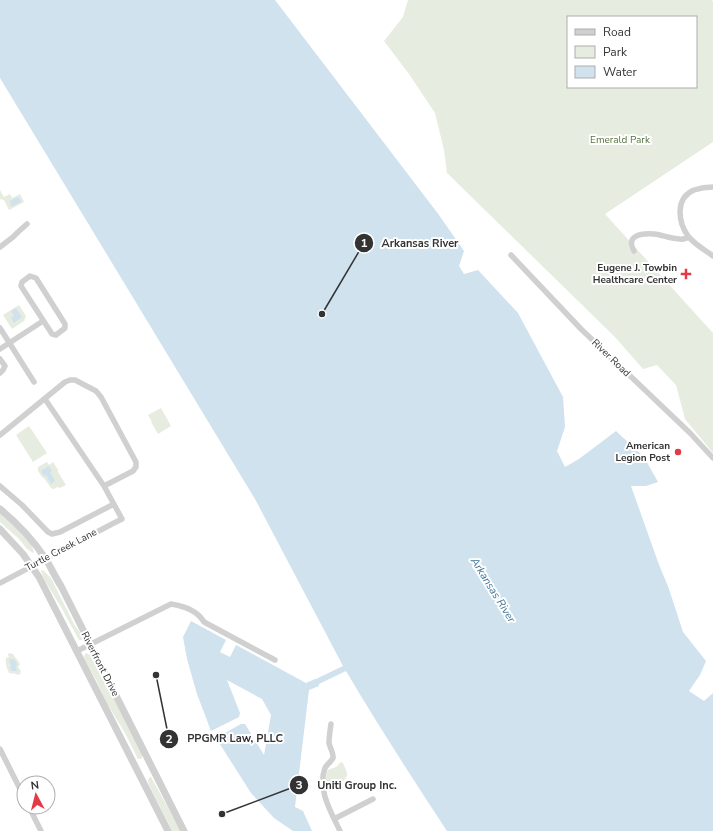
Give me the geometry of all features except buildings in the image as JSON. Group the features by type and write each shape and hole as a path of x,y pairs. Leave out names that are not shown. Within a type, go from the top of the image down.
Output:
{"street":[{"path":"713,187 694,190 687,195 681,206 680,215 681,221 689,237 713,256"},
{"path":"0,247 14,237 27,224"},
{"path":"634,251 631,242 636,236 654,234 680,240 689,237"},
{"name":"River Road","path":"512,255 581,329 690,433 713,458"},
{"path":"30,276 36,278 65,324 65,328 56,335 52,334 43,321 21,286 22,282 30,276"},
{"path":"0,349 43,321"},
{"path":"0,328 34,382"},
{"path":"0,359 5,366 0,373"},
{"path":"0,435 65,382 75,380 96,391 101,397 136,462 136,467 133,471 104,486"},
{"path":"0,486 22,505 48,532 52,534 60,532 114,504 104,486 45,398"},
{"name":"Turtle Creek Lane","path":"0,582 122,519 114,504"},
{"name":"Riverfront Drive","path":"0,509 22,529 45,558 61,586 184,831"},
{"name":"Riverfront Drive","path":"0,529 13,543 39,577 168,831"},
{"path":"77,651 171,604 183,606 198,614 204,622 275,660"},
{"path":"331,724 329,743 333,757 325,768 323,781 325,799 340,831"},
{"path":"0,749 16,781"},
{"path":"334,819 373,799"},
{"path":"33,815 41,831"}],"green space":[{"name":"Emerald Park","path":"408,0 712,0 713,142 605,214 713,333 713,453 685,419 676,385 657,365 643,369 615,337 447,173 444,150 435,113 409,74 384,41 403,17"},
{"path":"0,190 4,197 10,194 12,198 20,194 24,202 9,210 4,200 0,199"},
{"path":"19,305 26,316 24,321 12,329 3,315"},
{"path":"161,408 171,426 158,434 148,415"},
{"path":"29,426 47,453 33,462 16,435"},
{"path":"47,462 49,465 53,462 66,485 60,488 51,488 38,471 38,467"},
{"path":"0,511 31,544 33,553 0,522"},
{"path":"43,570 52,580 74,624 83,637 82,640 79,640 45,581 41,571"},
{"path":"9,653 13,654 20,664 18,667 21,671 20,674 17,675 9,673 6,666 6,658 9,657"},
{"path":"86,653 90,655 122,713 142,753 142,758 138,759 125,733 106,702 85,660 84,656"},
{"path":"341,762 346,770 347,776 340,783 326,789 326,774 328,770 336,767"},
{"path":"150,777 181,831 172,831 149,785 148,780"}],"water":[{"path":"0,0 275,0 439,215 464,251 459,266 464,274 478,270 518,313 563,397 565,427 557,451 565,467 579,459 616,431 644,457 658,482 646,486 631,486 669,589 683,632 706,661 700,675 689,691 704,701 713,693 713,831 447,831 395,751 346,671 309,690 295,807 303,811 312,831 293,831 274,818 251,793 216,738 241,724 245,724 264,755 271,715 262,699 227,680 240,713 239,717 211,731 197,694 187,659 183,637 191,621 226,640 220,652 230,657 236,645 306,683 343,666 255,499 0,78"},
{"path":"18,197 21,202 11,206 10,201"},
{"path":"16,308 22,317 14,323 11,318 14,316 11,311"},
{"path":"49,466 52,471 50,472 55,481 51,484 46,475 44,476 41,471"},
{"path":"9,660 15,660 17,664 17,671 12,671 10,668 11,665"}],"place":[{"name":"Eugene J. Towbin Healthcare Center","path":"686,274"},
{"name":"Arkansas River","path":"322,314"},
{"name":"American Legion Post","path":"678,452"},
{"name":"PPGMR Law, PLLC","path":"156,675"},
{"name":"Uniti Group Inc.","path":"222,814"}]}
